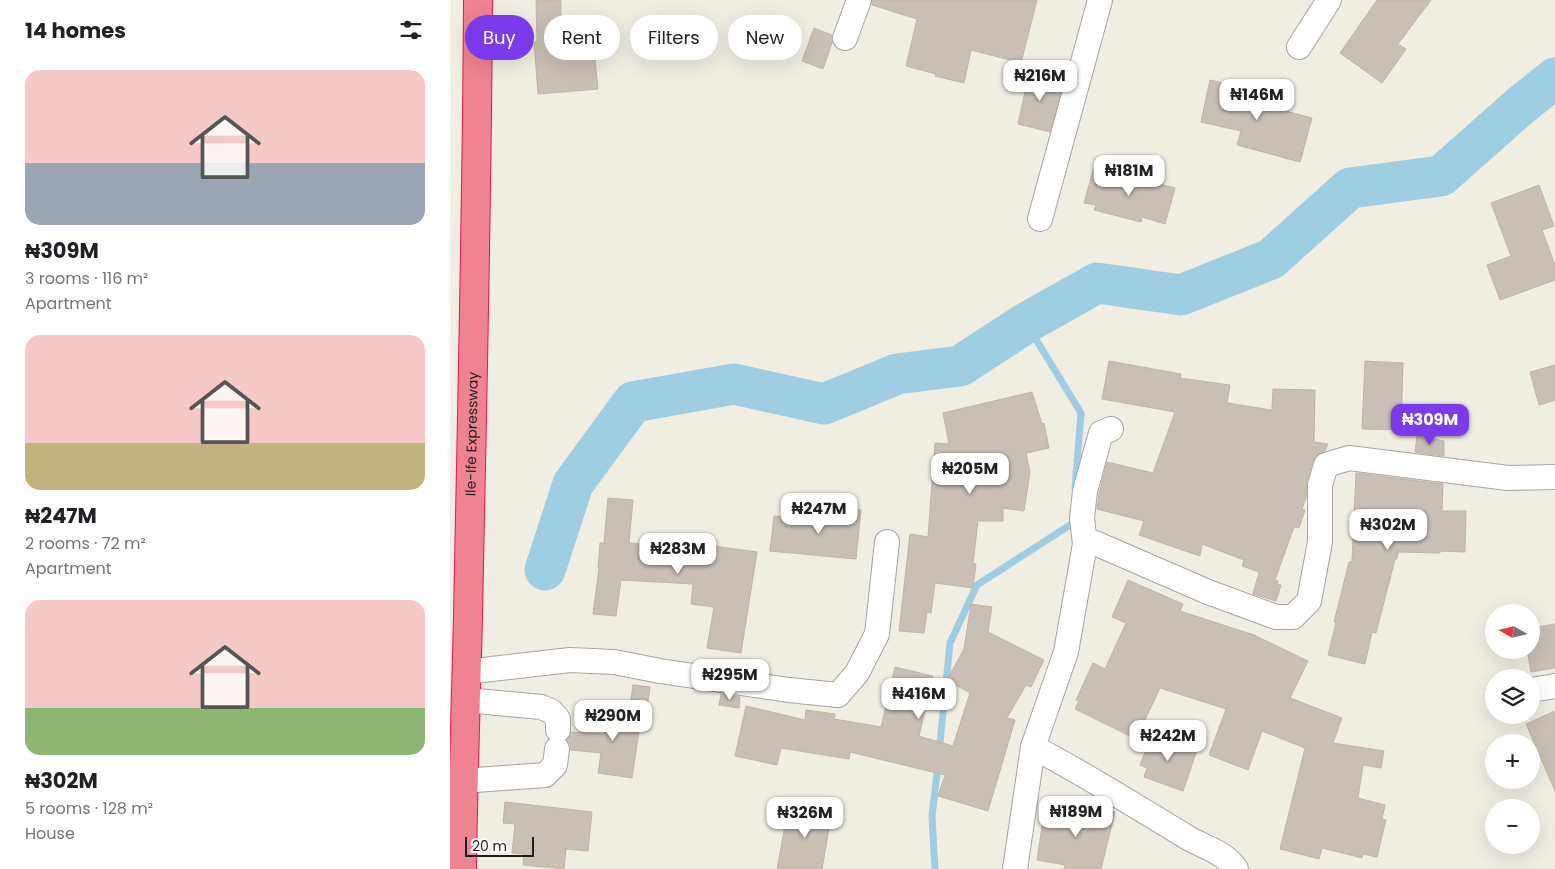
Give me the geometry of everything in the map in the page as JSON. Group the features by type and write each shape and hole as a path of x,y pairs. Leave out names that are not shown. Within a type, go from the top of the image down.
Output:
{"highway":[{"name":"Ile-Ife Expressway","path":"462,869 458,774 466,700 477,174 478,0"}],"street":[{"path":"845,38 859,0"},
{"path":"1040,219 1100,0"},
{"path":"1299,47 1329,0"},
{"path":"1015,869 1034,747 1066,652 1085,544 1082,518 1085,491 1100,433 1111,429"},
{"path":"1085,544 1095,543 1208,592 1276,617 1293,617 1310,600 1320,542 1320,485 1326,465 1349,458 1508,478 1555,477"},
{"path":"466,672 570,660 614,662 660,671 838,696 856,672 877,634 887,542"},
{"path":"1540,688 1555,686"},
{"path":"458,774 545,775 555,765 558,719 551,711 541,707 466,700"},
{"path":"1034,747 1190,840 1216,851 1232,863 1236,869"}],"building":[{"path":"536,0 561,0 561,15 544,15 544,60 595,60 598,89 538,94 534,42 537,42"},
{"path":"872,0 1037,0 1021,63 971,50 964,83 906,66 917,19 872,5"},
{"path":"1377,0 1431,0 1398,44 1406,49 1382,83 1340,53"},
{"path":"814,28 832,35 832,43 823,69 802,61"},
{"path":"1029,73 1064,81 1050,132 1018,124"},
{"path":"1210,80 1256,90 1255,97 1288,106 1286,111 1312,118 1300,162 1237,145 1241,131 1201,122"},
{"path":"1094,167 1175,188 1165,224 1142,217 1141,222 1094,210 1096,205 1084,203"},
{"path":"1539,185 1554,226 1542,230 1555,265 1555,280 1500,300 1487,265 1511,256 1491,203"},
{"path":"1109,361 1181,374 1180,378 1230,385 1227,403 1272,410 1273,389 1315,390 1314,442 1328,444 1325,451 1317,455 1313,461 1302,509 1305,510 1299,528 1294,527 1275,580 1278,581 1277,584 1281,585 1276,601 1253,594 1259,572 1242,566 1244,560 1202,544 1200,556 1139,535 1144,521 1097,509 1107,462 1153,473 1175,412 1102,399"},
{"path":"1365,361 1403,363 1401,430 1362,429"},
{"path":"1555,365 1555,400 1539,405 1530,372"},
{"path":"1032,392 1042,424 1044,423 1049,448 1026,453 1030,472 1024,511 1003,508 1003,521 978,521 973,564 976,564 973,588 935,583 931,613 927,612 924,633 899,631 910,534 928,537 935,443 949,444 943,413"},
{"path":"1417,436 1444,441 1444,456 1415,452"},
{"path":"1356,473 1443,484 1442,511 1466,511 1465,552 1398,552 1376,633 1372,632 1365,664 1328,655 1349,562 1352,562"},
{"path":"608,498 633,500 629,543 698,547 699,544 757,552 741,653 707,648 714,607 691,604 693,584 621,580 616,616 593,614 600,543 604,543"},
{"path":"829,507 861,510 856,559 770,551 774,516 827,521"},
{"path":"1128,580 1183,604 1180,611 1254,635 1308,661 1290,698 1342,718 1333,743 1384,751 1381,768 1363,765 1358,798 1385,805 1382,819 1386,820 1377,857 1363,854 1362,858 1322,848 1319,859 1280,849 1305,748 1262,731 1248,770 1209,755 1226,709 1160,688 1136,739 1075,709 1079,701 1076,700 1093,663 1105,669 1126,623 1112,617"},
{"path":"971,604 992,607 988,632 1044,660 1031,687 1026,685 1007,718 1015,720 988,811 938,796 945,775 850,752 849,759 781,748 777,765 735,756 746,706 805,720 806,710 835,714 834,719 881,727 895,667 933,676 919,736 953,746 970,693 947,680 964,649"},
{"path":"1555,624 1555,668 1540,670 1530,669 1529,659 1540,659 1540,626"},
{"path":"633,685 650,687 647,709 630,706"},
{"path":"721,694 740,697 739,708 719,705"},
{"path":"608,706 642,711 632,778 598,773 601,753 571,750 567,740 571,732 604,734"},
{"path":"1555,711 1555,791 1540,756 1540,734 1530,734 1526,724 1540,724 1540,718"},
{"path":"1152,735 1197,750 1183,791 1144,777 1147,768 1140,765"},
{"path":"505,802 592,812 588,851 566,849 564,869 523,865 524,854 512,853 515,824 503,823"},
{"path":"789,804 832,812 822,869 777,869"},
{"path":"1080,804 1115,812 1101,869 1064,869 1065,865 1037,860 1044,813 1077,818"}],"waterway":[{"path":"545,570 573,484 633,402 734,384 824,404 897,374 960,366 1026,323 1097,283 1181,295 1271,259 1350,188 1441,176 1520,106 1555,78"},
{"path":"1026,323 1081,413 1075,488"},
{"path":"939,752 950,643 977,585 1073,523 1073,518"},
{"path":"935,869 932,816 938,765"}]}
